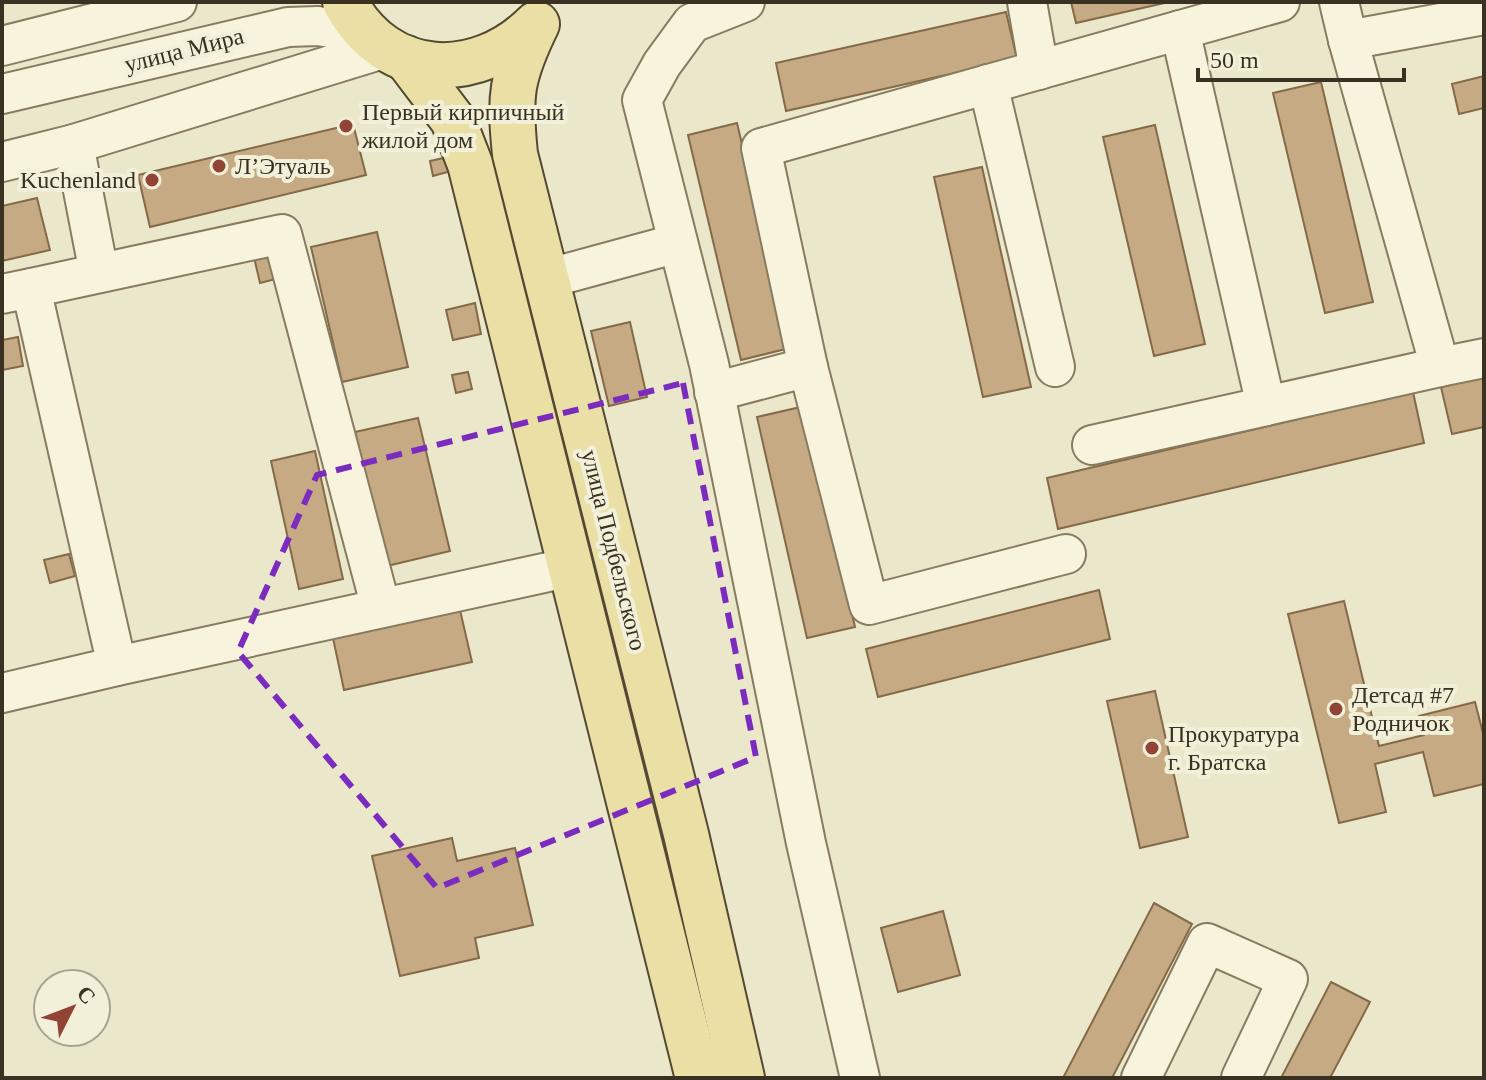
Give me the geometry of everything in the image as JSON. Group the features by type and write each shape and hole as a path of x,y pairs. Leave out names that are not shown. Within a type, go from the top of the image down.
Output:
{"main road":[{"path":"376,36 428,65 477,63 509,48 544,13"},
{"name":"улица Подбельского","path":"544,13 514,76 510,107 515,154 686,834 742,1078"},
{"name":"улица Подбельского","path":"376,36 453,120 470,164 698,1078"}],"street":[{"name":"улица Мира","path":"2,46 177,2"},
{"path":"745,2 692,23 662,64 642,100 714,392 806,843 860,1078"},
{"path":"1027,2 1039,70"},
{"path":"1066,554 869,605 808,367 761,148 1280,2"},
{"path":"1339,2 1440,367"},
{"path":"1348,40 1484,15"},
{"name":"улица Мира","path":"2,94 288,27 318,26 376,36"},
{"path":"1180,30 1266,406"},
{"path":"2,162 74,144 376,36"},
{"path":"988,84 1055,367"},
{"path":"74,144 99,273"},
{"path":"117,666 16,291 282,234 381,608"},
{"path":"546,279 678,243"},
{"path":"1092,445 1484,358"},
{"path":"714,392 808,367"},
{"path":"2,693 571,567"},
{"path":"1141,1078 1207,943 1288,979 1241,1078"}],"highlighted area":[{"path":"683,383 756,757 437,888 238,652 317,475"}],"building":[{"path":"1071,2 1169,2 1076,23"},
{"path":"1006,12 1017,59 786,111 776,63"},
{"path":"1484,76 1484,108 1459,114 1452,84"},
{"path":"1321,82 1373,302 1325,313 1273,93"},
{"path":"737,123 790,348 741,360 688,135"},
{"path":"353,124 366,175 150,227 138,175"},
{"path":"1155,125 1205,344 1154,356 1103,137"},
{"path":"448,157 451,171 433,176 430,161"},
{"path":"982,167 1031,387 983,397 934,177"},
{"path":"37,198 50,250 2,261 2,206"},
{"path":"377,232 408,367 342,382 311,247"},
{"path":"279,246 287,276 260,283 253,253"},
{"path":"475,303 481,334 453,340 446,310"},
{"path":"630,322 647,397 609,406 591,331"},
{"path":"18,337 23,366 2,370 2,340"},
{"path":"468,372 472,389 456,393 452,375"},
{"path":"1484,377 1484,427 1452,434 1441,387"},
{"path":"1413,392 1424,443 1058,529 1047,478"},
{"path":"805,406 855,627 807,638 757,417"},
{"path":"418,418 450,551 387,566 355,432"},
{"path":"315,451 343,579 299,589 271,461"},
{"path":"69,554 75,576 50,583 44,560"},
{"path":"1099,590 1110,639 878,697 866,649"},
{"path":"1344,601 1379,746 1424,735 1419,716 1475,702 1484,737 1484,784 1434,796 1423,752 1375,764 1386,812 1339,823 1288,614"},
{"path":"460,610 472,662 344,690 333,638"},
{"path":"1155,691 1188,837 1140,848 1107,701"},
{"path":"452,838 457,861 515,848 533,925 475,938 479,958 400,976 372,856"},
{"path":"1154,903 1192,924 1112,1078 1063,1078"},
{"path":"943,911 960,975 898,992 881,928"},
{"path":"1331,982 1370,1002 1330,1078 1281,1078"}],"place":[{"name":"Первый кирпичный жилой дом","path":"346,126"},
{"name":"Л’Этуаль","path":"219,166"},
{"name":"Kuchenland","path":"152,180"},
{"name":"Детсад #7 Родничок","path":"1336,709"},
{"name":"Прокуратура г. Братска","path":"1152,748"}]}
